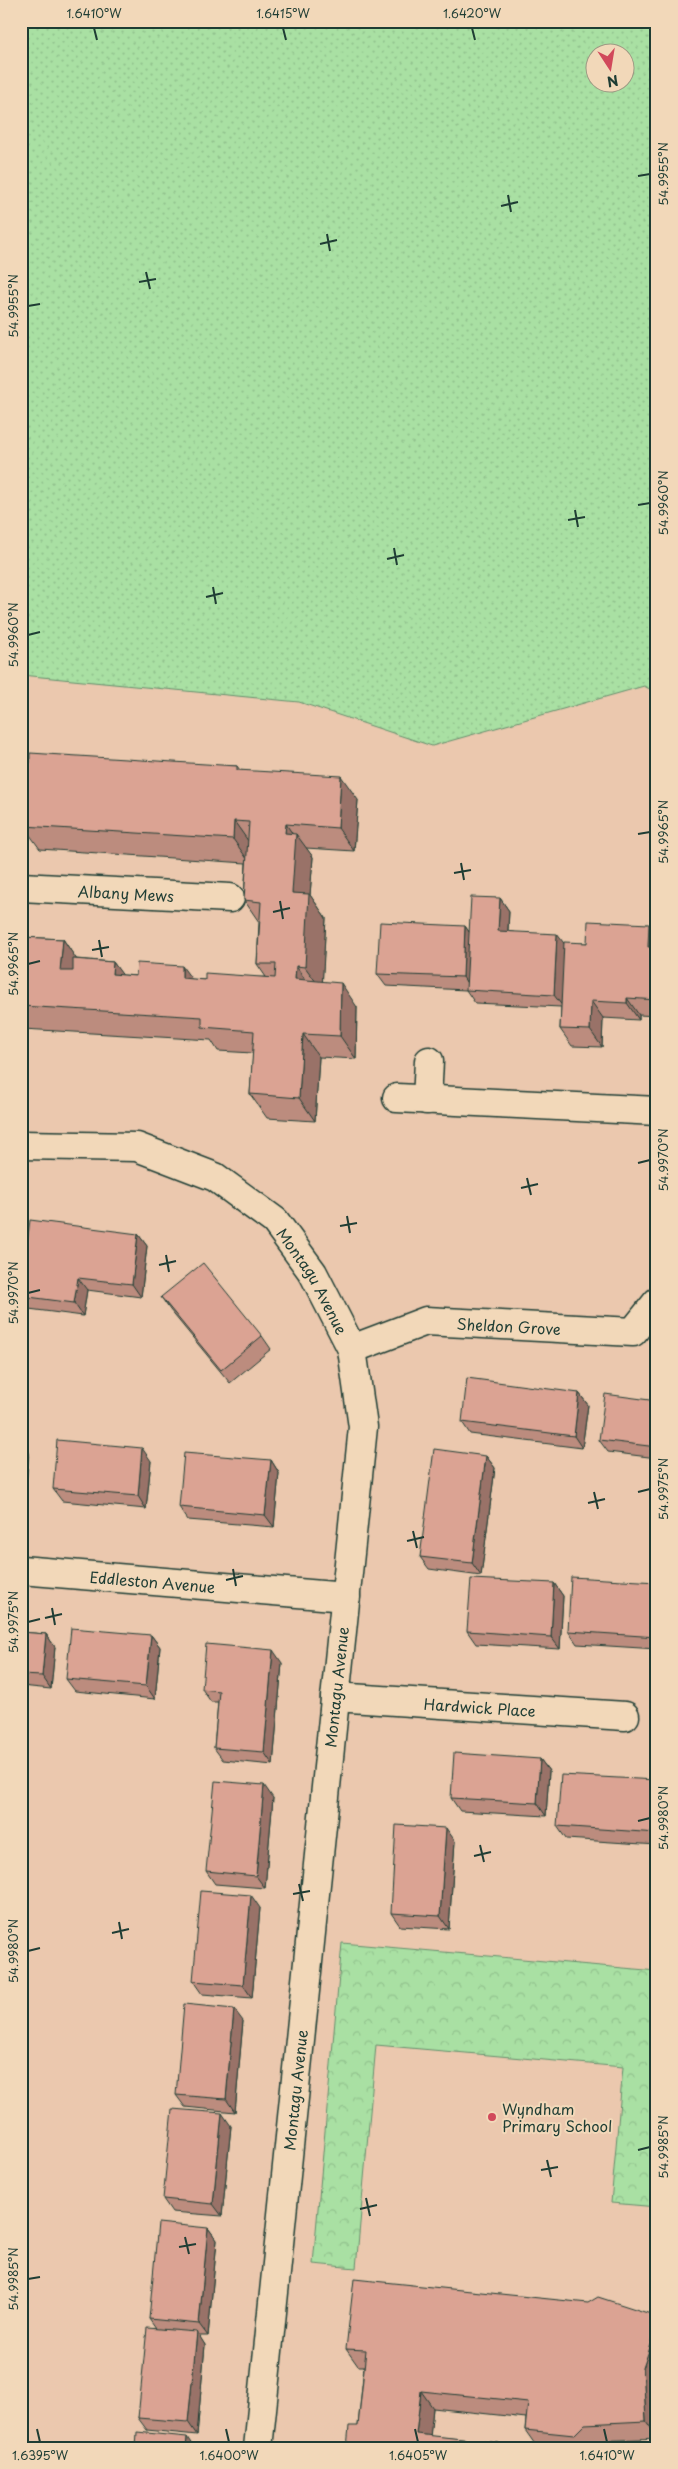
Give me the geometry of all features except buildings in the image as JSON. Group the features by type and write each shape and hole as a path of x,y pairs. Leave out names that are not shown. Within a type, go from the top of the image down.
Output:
{"street":[{"name":"Albany Mews","path":"21,887 230,898"},
{"path":"427,1100 429,1061"},
{"path":"397,1098 657,1111"},
{"name":"Montagu Avenue","path":"21,1144 137,1147 215,1177 275,1221 313,1273 352,1349 363,1427 258,2448"},
{"name":"Sheldon Grove","path":"352,1349 426,1321 632,1332 657,1302"},
{"name":"Eddleston Avenue","path":"21,1570 346,1597"},
{"name":"Hardwick Place","path":"335,1697 625,1716"}],"green space":[{"path":"21,21 657,21 657,693 644,686 432,746 299,702 21,675"},
{"path":"342,1943 657,1971 657,2207 611,2203 623,2067 376,2045 356,2268 313,2264"}],"place":[{"name":"Wyndham Primary School","path":"492,2117"}]}
